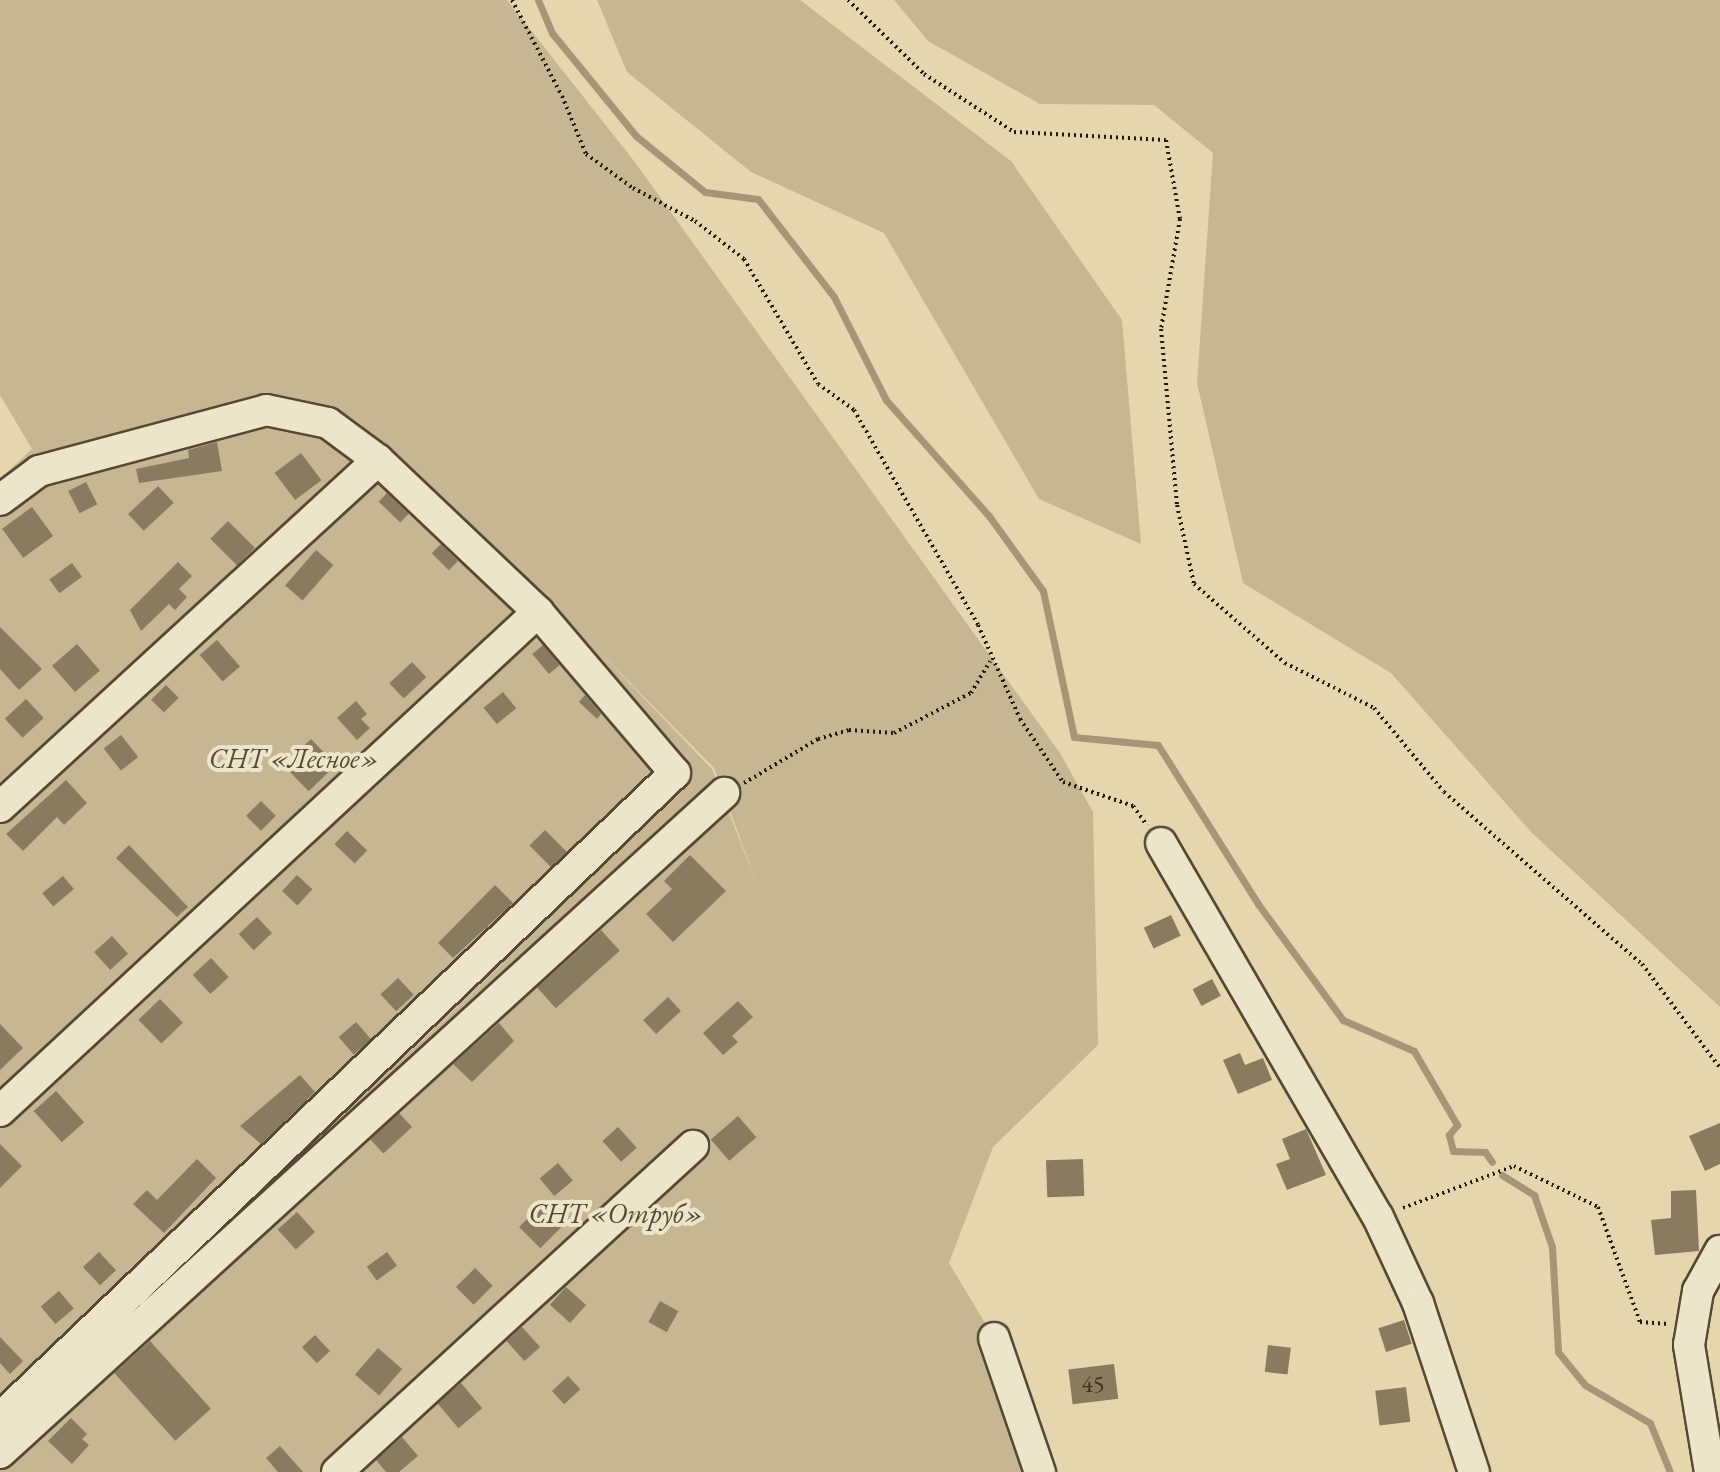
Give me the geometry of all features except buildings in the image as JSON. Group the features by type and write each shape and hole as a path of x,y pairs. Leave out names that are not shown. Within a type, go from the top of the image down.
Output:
{"street":[{"path":"0,500 39,471 266,410 328,423 378,460 538,612 675,773 0,1418"},
{"path":"0,807 378,460"},
{"path":"0,1111 538,612"},
{"path":"0,1453 724,793"},
{"path":"1161,843 1378,1217 1418,1303 1474,1472"},
{"path":"337,1472 693,1146"},
{"path":"1710,1472 1689,1345 1698,1291 1720,1251"},
{"path":"994,1338 1040,1472"}],"path":[{"path":"512,0 562,96 586,154 633,188 695,221 744,259 818,384 854,410 978,625 990,661 1020,719 1063,782 1133,806 1161,843"},
{"path":"848,0 924,74 1014,132 1166,140 1180,219 1161,329 1177,505 1194,584 1285,663 1374,708 1444,792 1642,964 1720,1068"},
{"path":"724,793 818,739 849,730 894,733 971,693 990,661"},
{"path":"1378,1217 1514,1166 1598,1207 1640,1322"}],"green space":[{"path":"0,0 507,0 634,161 1060,753 1093,812 1098,1045 993,1147 949,1263 994,1338 1040,1472 0,1472 0,1436 516,952 0,1430 0,479 32,449 0,395","holes":["590,642 714,768 758,887 712,769"]},
{"path":"597,0 800,0 1011,161 1122,320 1141,544 1039,499 884,233 751,172 627,72"},
{"path":"894,0 1720,0 1720,1007 1532,833 1391,673 1243,583 1197,383 1213,153 1154,105 1040,104 928,41"}],"waterway":[{"path":"538,0 552,33 636,136 705,192 758,199 834,297 886,400 989,516 1043,591 1074,737 1158,745 1258,904 1343,1020 1414,1051 1457,1125 1449,1135 1453,1151 1485,1152 1492,1162"},
{"path":"1502,1175 1534,1195 1552,1247 1558,1352 1585,1385 1650,1423 1670,1472"}],"park label":[{"name":"СНТ «Лесное»","path":"294,758"},
{"name":"СНТ «Отруб»","path":"616,1213"}]}
